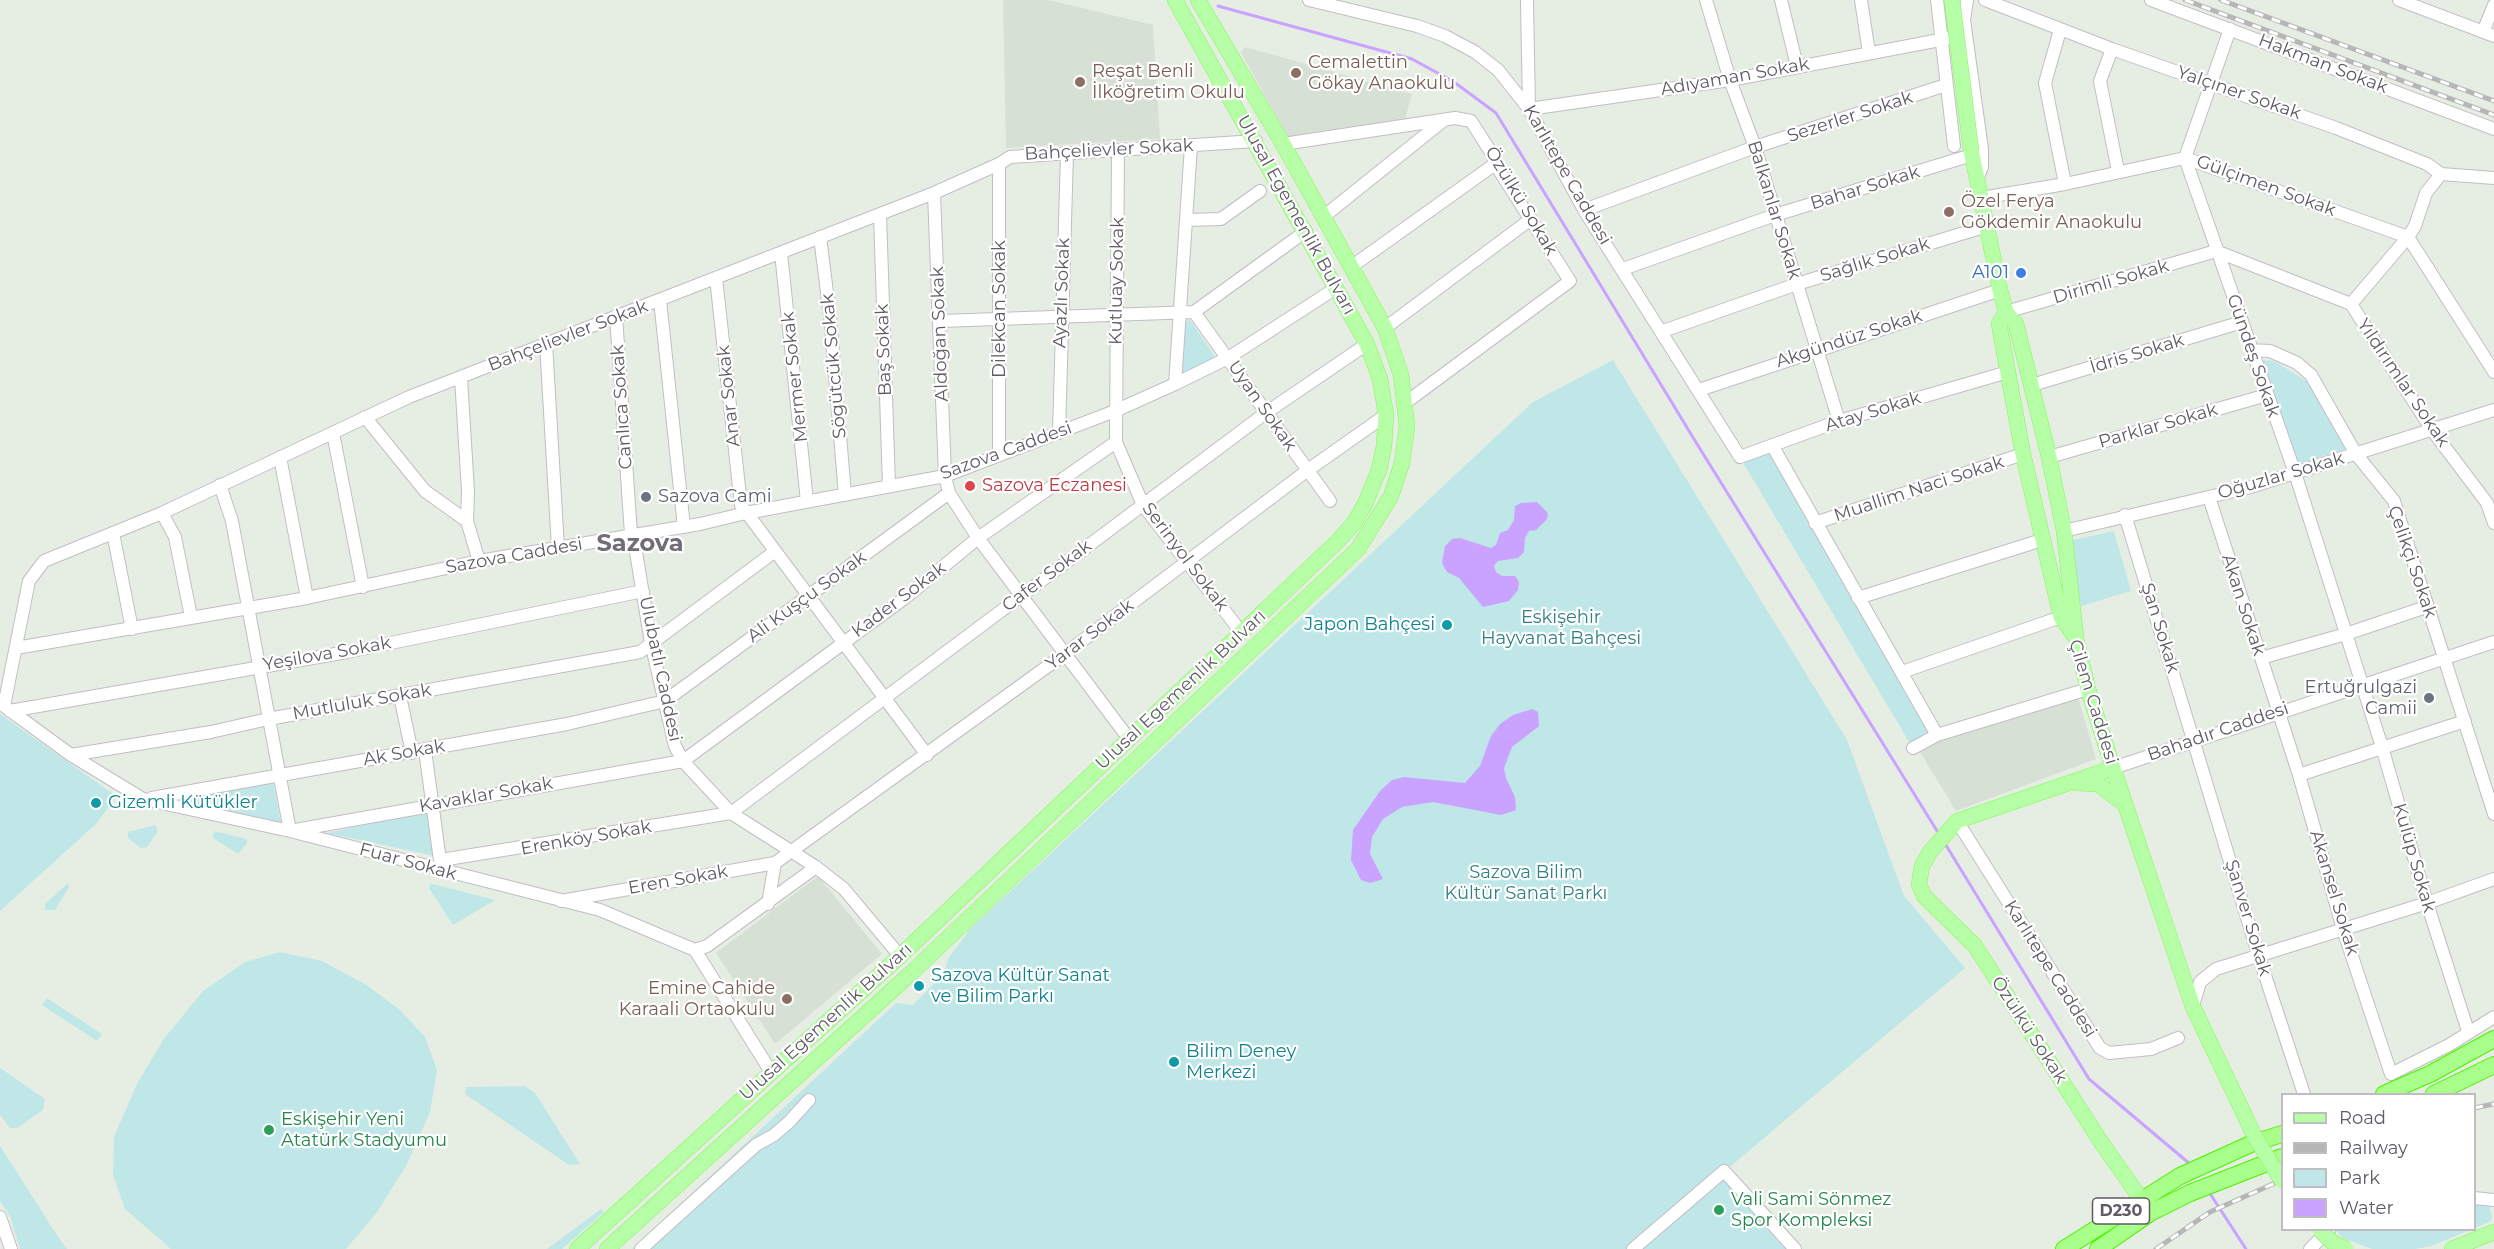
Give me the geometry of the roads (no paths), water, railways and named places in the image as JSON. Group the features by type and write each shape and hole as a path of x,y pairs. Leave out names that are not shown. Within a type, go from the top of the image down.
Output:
{"highway":[{"path":"2388,1093 2430,1074 2494,1039"},
{"path":"2438,1093 2494,1065"},
{"name":"D230","path":"2064,1249 2142,1198 2181,1176 2226,1154 2281,1135"},
{"name":"D230","path":"2098,1249 2150,1213 2190,1193 2281,1158"}],"main road":[{"name":"Ulusal Egemenlik Bulvarı","path":"576,1249 900,956 1354,523 1379,471 1384,446 1386,416 1380,379 1367,344 1256,141 1175,0"},
{"name":"Ulusal Egemenlik Bulvarı","path":"607,1249 909,975 1358,549 1391,496 1402,463 1407,426 1401,375 1385,328 1283,144 1198,0"},
{"path":"1952,0 1971,153 2000,290 2006,312 2016,324 2049,456 2064,531 2076,638"},
{"path":"1256,141 1283,144"},
{"name":"Çilem Caddesi","path":"2006,312 1999,324 2023,454 2061,617 2076,638 2088,689 2125,806 2195,1012 2255,1137 2281,1178"},
{"path":"1957,821 2113,768"},
{"path":"2065,784 2081,782 2097,784 2125,806"},
{"name":"Özülkü Sokak","path":"1957,821 1930,852 1922,866 1920,884 1924,896 1975,946 2101,1142 2142,1198 2150,1213"},
{"path":"2321,1231 2332,1242 2346,1249"},
{"path":"2452,1249 2494,1232"}],"street":[{"name":"Karlıtepe Caddesi","path":"1309,0 1357,5 1445,36 1475,52 1498,70 1529,109 1584,210 1663,331 1740,457"},
{"path":"1527,0 1529,109"},
{"name":"Balkanlar Sokak","path":"1706,0 1730,80 1755,147 1839,421"},
{"path":"1781,0 1797,66"},
{"path":"1861,0 1869,53"},
{"path":"1937,0 1954,146"},
{"path":"1967,0 1964,20 1982,149 1982,167 1977,179"},
{"name":"Yalçıner Sokak","path":"1985,0 2060,30 2346,132 2427,165 2441,174 2494,178"},
{"name":"Hakman Sokak","path":"2151,0 2494,129"},
{"path":"2399,0 2489,34 2494,5"},
{"path":"2185,158 2230,29"},
{"path":"2060,30 2045,83 2065,184"},
{"name":"Adıyaman Sokak","path":"1529,109 1730,80 1966,36"},
{"path":"2112,49 2100,81 2118,171"},
{"name":"Sezerler Sokak","path":"1584,210 1755,147 1946,85"},
{"name":"Özülkü Sokak","path":"1405,404 1570,281 1495,164 1492,154 1471,121 1463,117 1444,120"},
{"path":"1283,144 1444,120"},
{"path":"1323,217 1444,120"},
{"name":"Bahçelievler Sokak","path":"5,707 29,581 44,561 162,513 365,417 546,343 934,193 1010,157 1256,141"},
{"path":"1175,384 1191,146"},
{"name":"Kutluay Sokak","path":"1115,411 1118,151"},
{"name":"Ayazlı Sokak","path":"1059,433 1067,153"},
{"name":"Bahar Sokak","path":"1623,269 1775,215 1971,153"},
{"name":"Gülçimen Sokak","path":"1981,198 2065,184 2185,158 2408,237"},
{"name":"Gündeş Sokak","path":"2185,158 2295,473 2362,684"},
{"name":"Dilekcan Sokak","path":"999,164 999,454"},
{"path":"1351,267 1495,164"},
{"path":"2351,304 2408,237 2415,226 2426,193 2441,174"},
{"path":"1187,220 1221,219 1260,191"},
{"name":"Aldoğan Sokak","path":"934,193 941,321 945,476 949,493 978,538 1128,739"},
{"name":"Baş Sokak","path":"880,214 889,486"},
{"path":"1385,328 1531,219"},
{"name":"Sağlık Sokak","path":"1663,331 1797,284 1987,226"},
{"path":"941,321 1194,312 1306,231"},
{"name":"Sögütcük Sokak","path":"820,237 830,316 845,495"},
{"path":"2408,237 2494,372"},
{"name":"Yıldırımlar Sokak","path":"2216,251 2351,304 2432,430 2487,503 2494,523"},
{"name":"Dirimli Sokak","path":"2006,312 2216,251"},
{"name":"Mermer Sokak","path":"781,253 807,501"},
{"name":"Anar Sokak","path":"716,278 741,505 927,755"},
{"name":"Sazova Caddesi","path":"16,648 191,616 307,598 479,561 684,527 807,501 945,476 1115,411 1175,384 1228,358 1336,288"},
{"name":"Akgündüz Sokak","path":"1699,390 1816,349 2000,290"},
{"path":"660,300 684,527"},
{"name":"Uyan Sokak","path":"1194,312 1330,501"},
{"name":"Canlıca Sokak","path":"616,316 631,534"},
{"name":"İdris Sokak","path":"2032,385 2242,322"},
{"path":"546,343 558,548"},
{"name":"Cafer Sokak","path":"731,813 1267,412 1367,344"},
{"name":"Çelikçi Sokak","path":"2251,350 2270,351 2296,363 2311,375 2356,454 2394,501 2494,814"},
{"name":"Atay Sokak","path":"1740,457 1839,421 2008,372"},
{"path":"461,378 467,520 479,561"},
{"name":"Parklar Sokak","path":"2049,456 2267,395"},
{"name":"Oğuzlar Sokak","path":"2064,531 2125,514 2209,497 2295,473 2494,410"},
{"name":"Serinyol Sokak","path":"1115,411 1116,442 1143,505 1189,561 1241,632"},
{"name":"Yarar Sokak","path":"792,853 1066,653 1308,470 1386,416"},
{"path":"365,417 425,491 467,520"},
{"path":"333,433 363,586"},
{"name":"Kader Sokak","path":"683,761 906,597 978,538 1116,442"},
{"path":"1772,445 1937,735"},
{"name":"Muallim Naci Sokak","path":"1815,523 2023,454"},
{"path":"280,457 307,598"},
{"path":"220,485 232,521 249,607 257,666 290,831"},
{"name":"Ali Kuşçu Sokak","path":"665,701 949,493"},
{"name":"Akan Sokak","path":"2209,497 2278,712"},
{"path":"162,513 175,537 191,616"},
{"name":"Şan Sokak","path":"2125,514 2195,741"},
{"path":"112,533 132,628"},
{"name":"Ulubatlı Caddesi","path":"631,534 636,546 651,643 670,731 683,761 731,813 816,867 844,889 900,956"},
{"path":"1858,598 2042,540"},
{"name":"Mutluluk Sokak","path":"71,755 212,732 268,719 640,652 774,552"},
{"name":"Yeşilova Sokak","path":"5,707 229,674 257,666 477,627 643,591"},
{"path":"2261,658 2346,634 2426,607"},
{"path":"1902,672 2061,617"},
{"name":"Bahadır Caddesi","path":"2113,768 2445,656 2494,642"},
{"name":"Kulüp Sokak","path":"2362,684 2427,903 2468,1031"},
{"path":"1913,748 1937,735 2088,689"},
{"path":"400,696 412,753"},
{"name":"Ak Sokak","path":"143,799 261,780 280,773 412,753 567,724 665,701"},
{"name":"Fuar Sokak","path":"5,707 71,755 143,799 441,866 600,910 694,950"},
{"name":"Akansel Sokak","path":"2278,712 2343,929 2391,1074 2449,1045 2468,1031"},
{"path":"2299,776 2465,721"},
{"name":"Şanver Sokak","path":"2195,741 2258,954 2303,1093"},
{"path":"425,750 441,866"},
{"name":"Kavaklar Sokak","path":"290,831 683,761"},
{"name":"Erenköy Sokak","path":"441,866 731,813"},
{"name":"Karlıtepe Caddesi","path":"1957,821 2100,1048 2109,1053 2151,1048 2178,1038"},
{"name":"Eren Sokak","path":"561,901 775,864 792,853"},
{"path":"768,904 775,864"},
{"path":"771,1072 694,950 707,946 816,867"},
{"path":"2195,1012 2196,992 2204,978 2216,969 2427,903 2494,879"},
{"path":"2468,1031 2494,1017"},
{"path":"641,1249 756,1145 774,1136 809,1100"},
{"path":"1633,1249 1724,1171 1795,1249"},
{"path":"2476,1198 2494,1200"},
{"path":"0,1217 11,1249"},
{"path":"2310,1249 2328,1231"}],"water":[{"path":"1537,502 1548,513 1547,519 1536,530 1529,531 1525,538 1524,552 1518,558 1498,561 1494,566 1496,572 1502,576 1515,576 1519,582 1518,590 1509,601 1483,607 1459,578 1447,572 1442,563 1445,546 1452,539 1460,538 1491,548 1496,545 1500,533 1508,530 1514,520 1515,506 1521,503"},
{"path":"1532,709 1538,712 1539,726 1512,747 1504,768 1515,797 1516,810 1501,815 1433,802 1402,807 1383,819 1372,837 1370,854 1383,879 1370,883 1361,880 1351,860 1353,830 1380,791 1392,780 1404,777 1465,783 1480,766 1491,736 1500,724 1513,715"}],"waterway":[{"path":"1218,6 1412,59 1454,82 1496,113 1697,444 1939,834"},
{"path":"1944,842 2089,1079 2190,1164"},
{"path":"2209,1192 2246,1249"}],"railway":[{"path":"2185,0 2494,115"},
{"path":"2221,0 2494,101"},
{"path":"2476,1108 2494,1104"},
{"path":"2156,1249 2210,1212 2281,1180"}],"place":[{"name":"Cemalettin Gökay Anaokulu","path":"1296,73"},
{"name":"Reşat Benli İlköğretim Okulu","path":"1080,82"},
{"name":"Özel Ferya Gökdemir Anaokulu","path":"1949,212"},
{"name":"A101","path":"2021,273"},
{"name":"Sazova Eczanesi","path":"970,486"},
{"name":"Sazova Cami","path":"646,497"},
{"name":"Japon Bahçesi","path":"1447,625"},
{"name":"Ertuğrulgazi Camii","path":"2429,698"},
{"name":"Gizemli Kütükler","path":"96,803"},
{"name":"Sazova Kültür Sanat ve Bilim Parkı","path":"919,986"},
{"name":"Emine Cahide Karaali Ortaokulu","path":"787,999"},
{"name":"Bilim Deney Merkezi","path":"1174,1062"},
{"name":"Eskişehir Yeni Atatürk Stadyumu","path":"269,1130"},
{"name":"Vali Sami Sönmez Spor Kompleksi","path":"1719,1210"}],"district":[{"name":"Sazova","path":"640,544"}],"park label":[{"name":"Eskişehir Hayvanat Bahçesi","path":"1561,628"},
{"name":"Sazova Bilim Kültür Sanat Parkı","path":"1526,883"}]}
